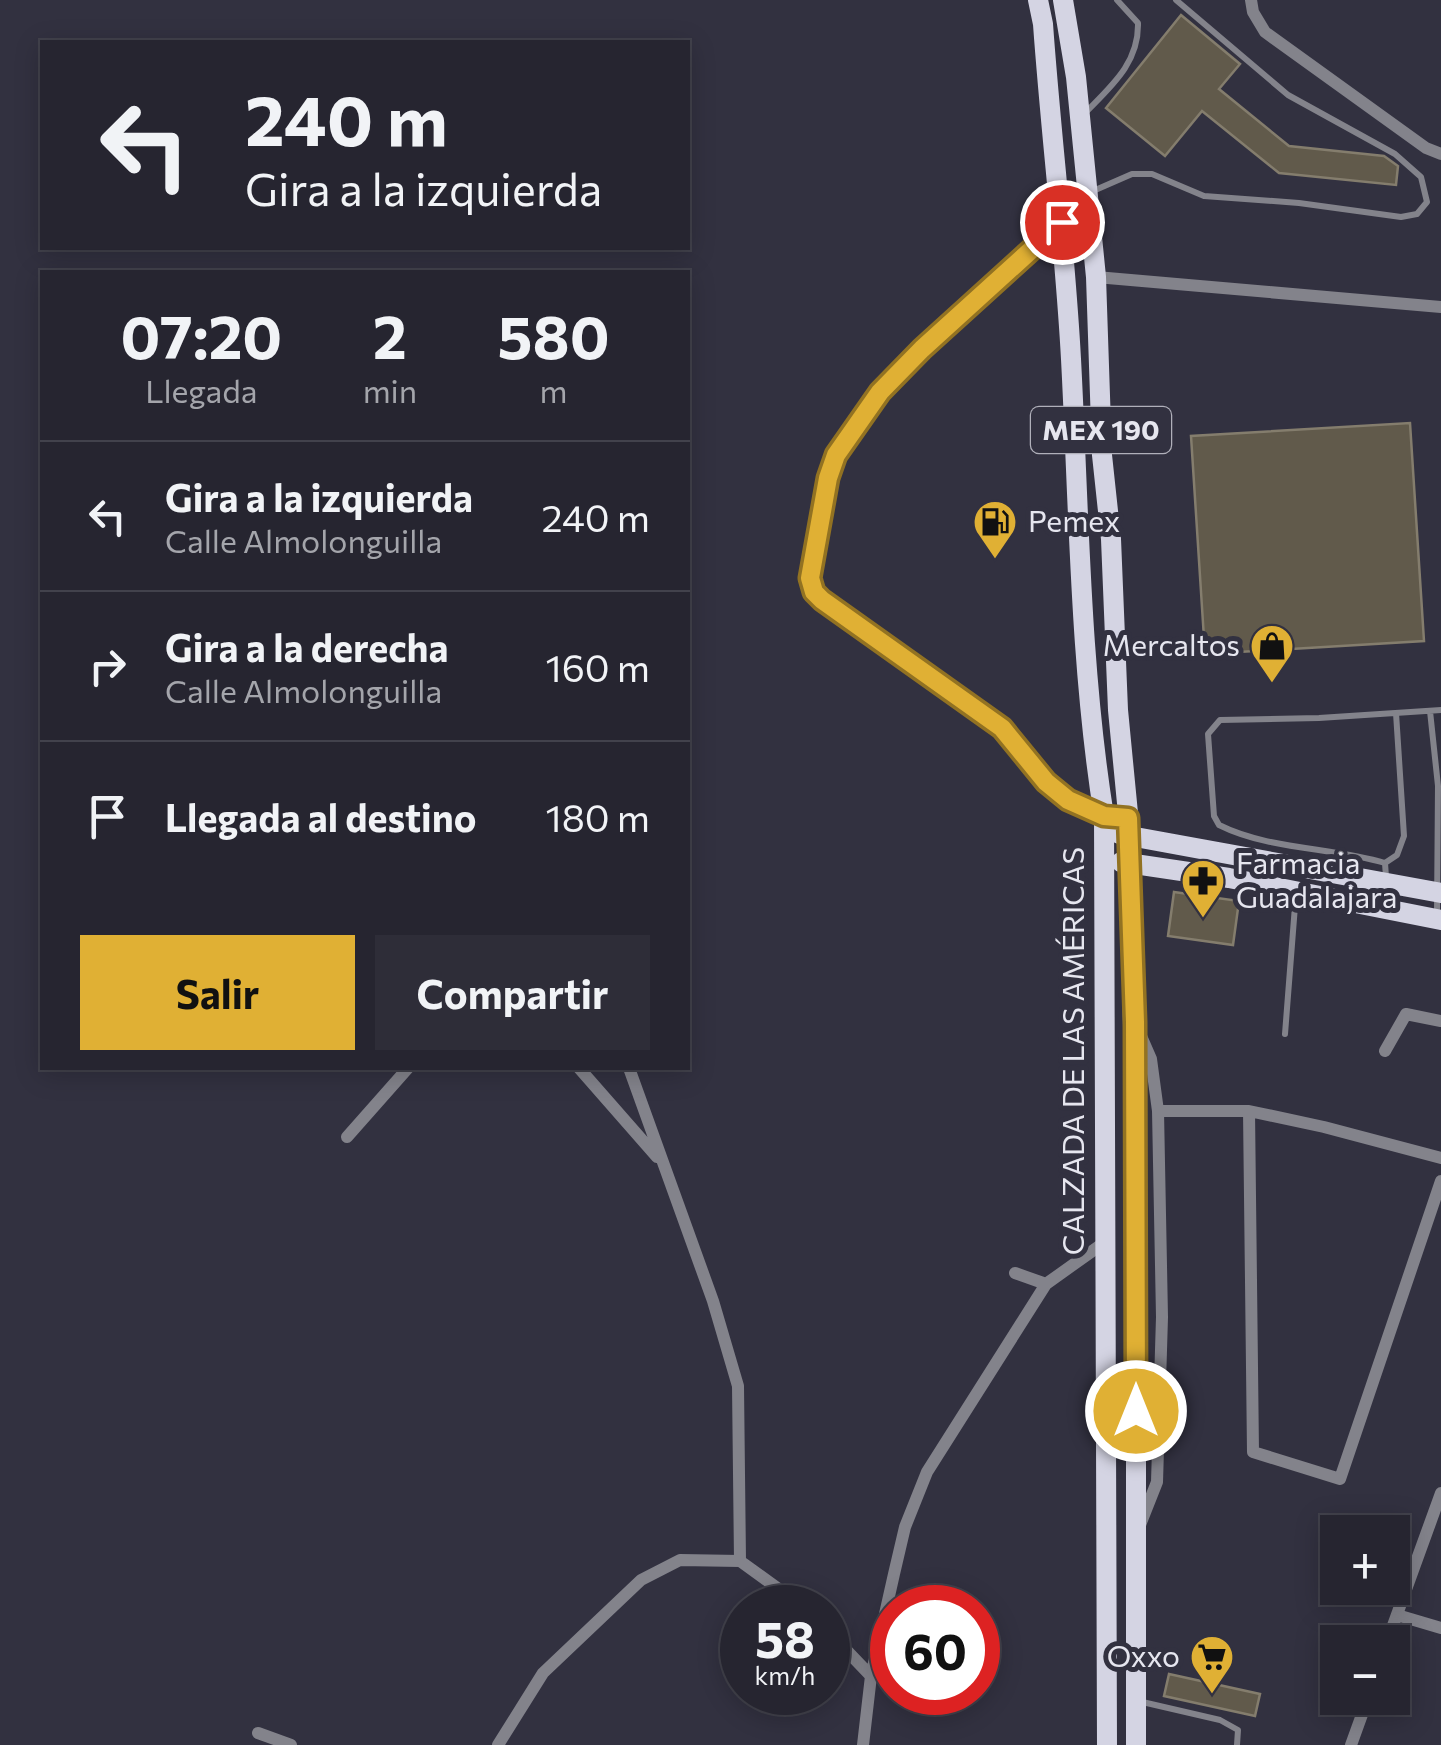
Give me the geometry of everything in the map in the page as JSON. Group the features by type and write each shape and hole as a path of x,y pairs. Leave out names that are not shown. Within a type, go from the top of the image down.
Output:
{"main road":[{"name":"CALZADA DE LAS AMÉRICAS","path":"1038,0 1062,222 1082,573 1096,769 1104,825 1106,1745"},
{"name":"CALZADA DE LAS AMÉRICAS","path":"1063,0 1076,77 1096,277 1102,454 1131,862 1138,1532 1136,1745"},
{"path":"1104,825 1129,826 1386,874 1440,893"},
{"path":"1104,862 1131,862 1438,920"}],"street":[{"path":"1251,0 1265,32 1426,148 1441,154"},
{"path":"1062,222 880,392 836,455 828,478 810,578 814,592 822,600 1002,728 1056,791 1104,825"},
{"path":"1096,277 1441,307"},
{"path":"1385,1051 1406,1014 1441,1021"},
{"path":"1135,1022 1152,1059 1158,1111 1162,1317 1157,1482 1138,1532"},
{"path":"347,1136 406,1070"},
{"path":"581,1070 662,1163"},
{"path":"629,1070 713,1301 738,1386 740,1561"},
{"path":"1158,1111 1249,1111 1324,1126 1441,1158"},
{"path":"1249,1111 1254,1452 1340,1479 1441,1181"},
{"path":"892,1585 906,1526 927,1472 1046,1284 1105,1242"},
{"path":"1015,1273 1046,1284"},
{"path":"1393,1625 1441,1492"},
{"path":"498,1745 543,1673 641,1580 680,1560 740,1561 773,1585"},
{"path":"1396,1615 1441,1628"},
{"path":"850,1654 870,1675"},
{"path":"863,1745 870,1685"},
{"path":"1351,1745 1362,1715"},
{"path":"258,1733 291,1745"}],"lane":[{"path":"1079,120 1123,74 1139,43 1138,23 1118,0"},
{"path":"1087,194 1132,174 1152,174 1204,196 1401,216 1417,214 1427,202 1421,177 1395,154 1288,95 1176,0"},
{"path":"1430,710 1438,786 1438,920"},
{"path":"1396,714 1404,836 1386,874 1363,856 1258,838 1219,825 1214,816 1208,734 1220,720 1441,710"},
{"path":"1285,1034 1296,892"},
{"path":"1136,1700 1220,1720 1238,1730 1236,1745"}],"building":[{"path":"1181,15 1240,64 1219,89 1289,146 1384,156 1398,166 1396,185 1279,173 1202,111 1165,156 1106,108"},
{"path":"1410,423 1424,641 1205,654 1191,436"},
{"name":"Farmacia Guadalajara","path":"1174,892 1239,901 1233,945 1168,936"},
{"name":"Oxxo","path":"1169,1674 1260,1694 1255,1716 1164,1696"}],"place":[{"name":"Pemex","path":"995,560"},
{"name":"Mercaltos","path":"1272,684"},
{"name":"Farmacia Guadalajara","path":"1203,919"},
{"name":"Oxxo","path":"1212,1695"}],"route":[{"path":"1062,222 880,392 836,455 828,478 810,578 814,592 822,600 1002,728 1046,782 1068,800 1104,816 1128,818 1135,1022 1136,1411"}]}
